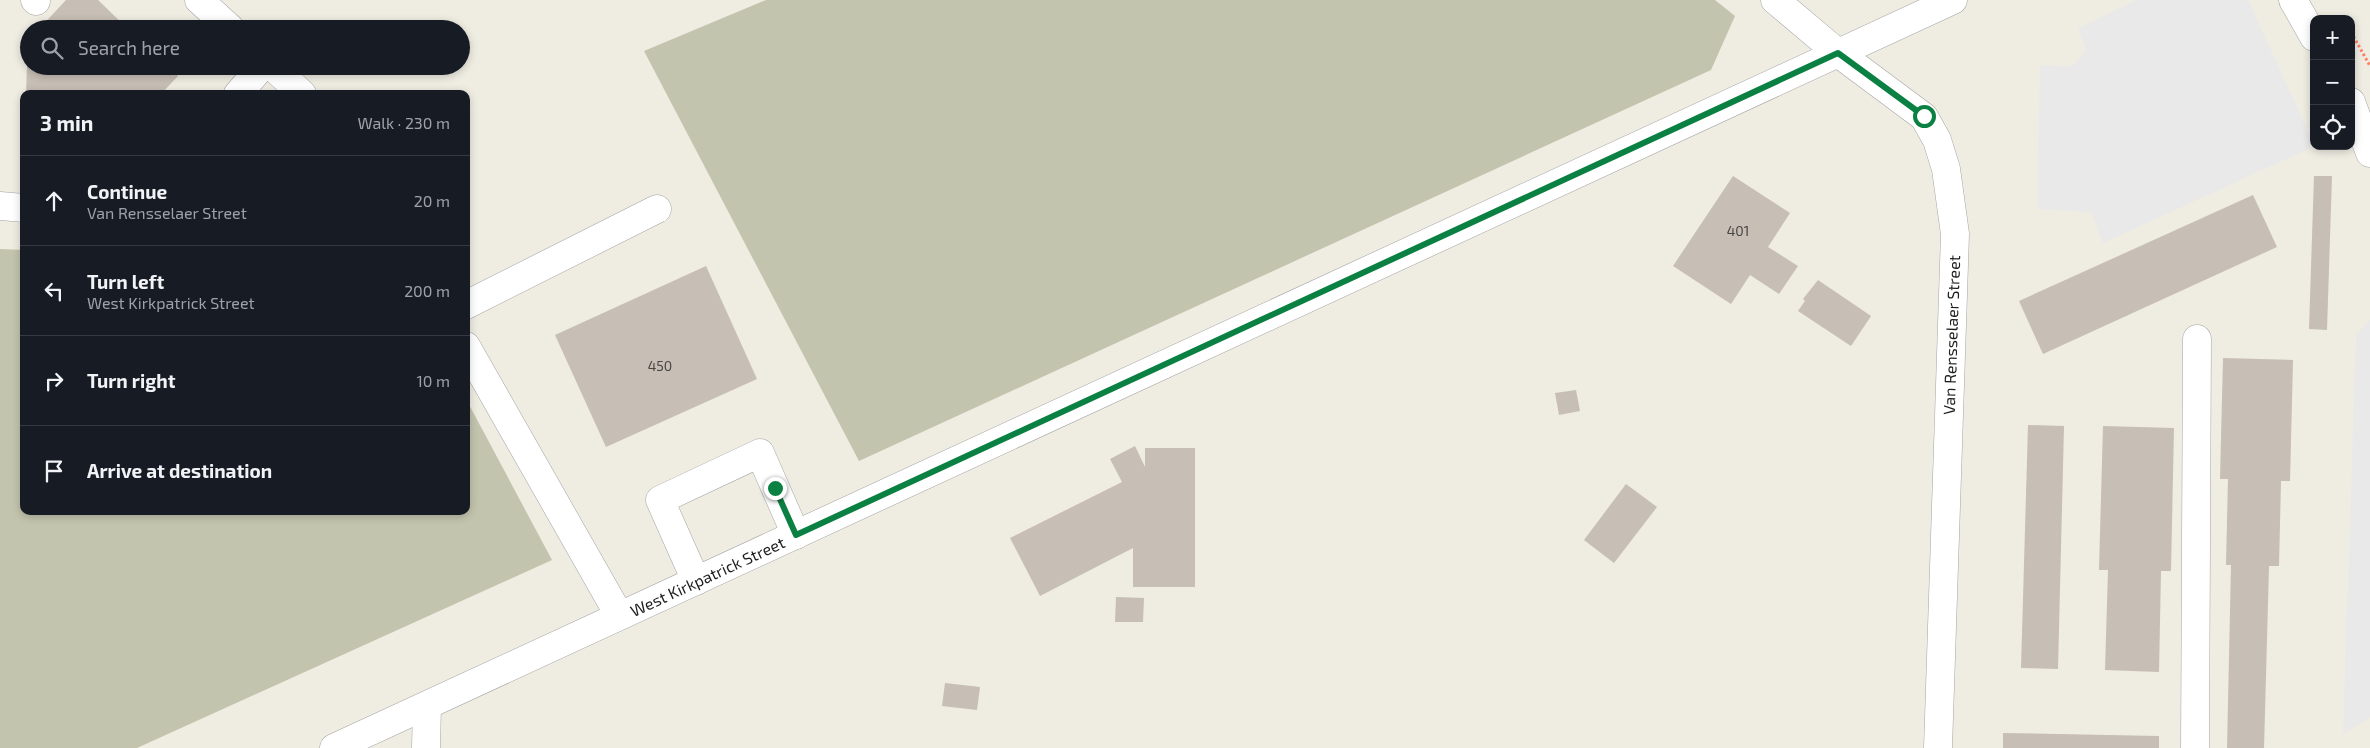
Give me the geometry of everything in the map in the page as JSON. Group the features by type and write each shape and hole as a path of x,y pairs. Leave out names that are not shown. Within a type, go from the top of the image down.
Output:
{"street":[{"path":"199,0 221,20"},
{"name":"Van Rensselaer Street","path":"1775,0 1838,53 1924,116 1937,140 1947,179 1955,234 1938,748"},
{"name":"West Kirkpatrick Street","path":"334,748 1953,0"},
{"path":"2293,0 2310,30"},
{"path":"241,90 254,75"},
{"path":"282,75 298,90"},
{"path":"2352,105 2370,153"},
{"path":"0,206 20,208"},
{"path":"470,303 657,209"},
{"path":"2195,748 2197,339"},
{"path":"470,353 619,615"},
{"path":"696,581 660,500 760,453 796,535"},
{"path":"426,748 427,706"}],"path":[{"path":"2355,39 2370,66"}],"shaded area":[{"path":"766,0 1715,0 1735,16 1711,70 859,461 644,51"},
{"path":"2137,0 2248,0 2310,135 2310,148 2103,243 2091,212 2037,209 2040,65 2070,67 2081,57 2085,49 2078,28"},
{"path":"0,249 20,250 20,515 470,515 470,406 552,560 137,748 0,748"},
{"path":"2370,319 2370,717 2343,734 2356,336"}],"building":[{"path":"66,0 98,0 119,20 47,20"},
{"path":"27,75 178,76 165,90 26,90"},
{"path":"1733,176 1790,213 1768,247 1798,266 1779,294 1750,275 1731,304 1673,266"},
{"path":"2314,176 2332,176 2327,330 2309,329"},
{"path":"2253,195 2277,247 2043,354 2019,301"},
{"path":"706,266 757,379 606,447 555,335"},
{"path":"1818,280 1871,316 1851,346 1798,311 1805,301 1803,299"},
{"path":"2223,358 2293,360 2290,481 2281,481 2279,566 2269,566 2264,748 2227,748 2231,565 2226,565 2228,479 2220,479"},
{"path":"1576,390 1580,411 1559,415 1555,393"},
{"path":"2028,425 2064,426 2058,669 2021,668"},
{"path":"2103,426 2174,428 2171,571 2161,571 2159,672 2105,670 2108,570 2099,570"},
{"path":"1135,446 1145,467 1145,448 1195,448 1195,587 1133,587 1133,548 1040,596 1010,538 1122,482 1110,459"},
{"path":"1626,484 1657,507 1614,563 1584,540"},
{"path":"1116,597 1144,598 1143,622 1115,622"},
{"path":"945,683 980,687 977,710 942,706"},
{"path":"2003,733 2159,736 2159,748 2003,748"}],"route":[{"path":"775,488 796,535 1838,53 1924,116"}]}
